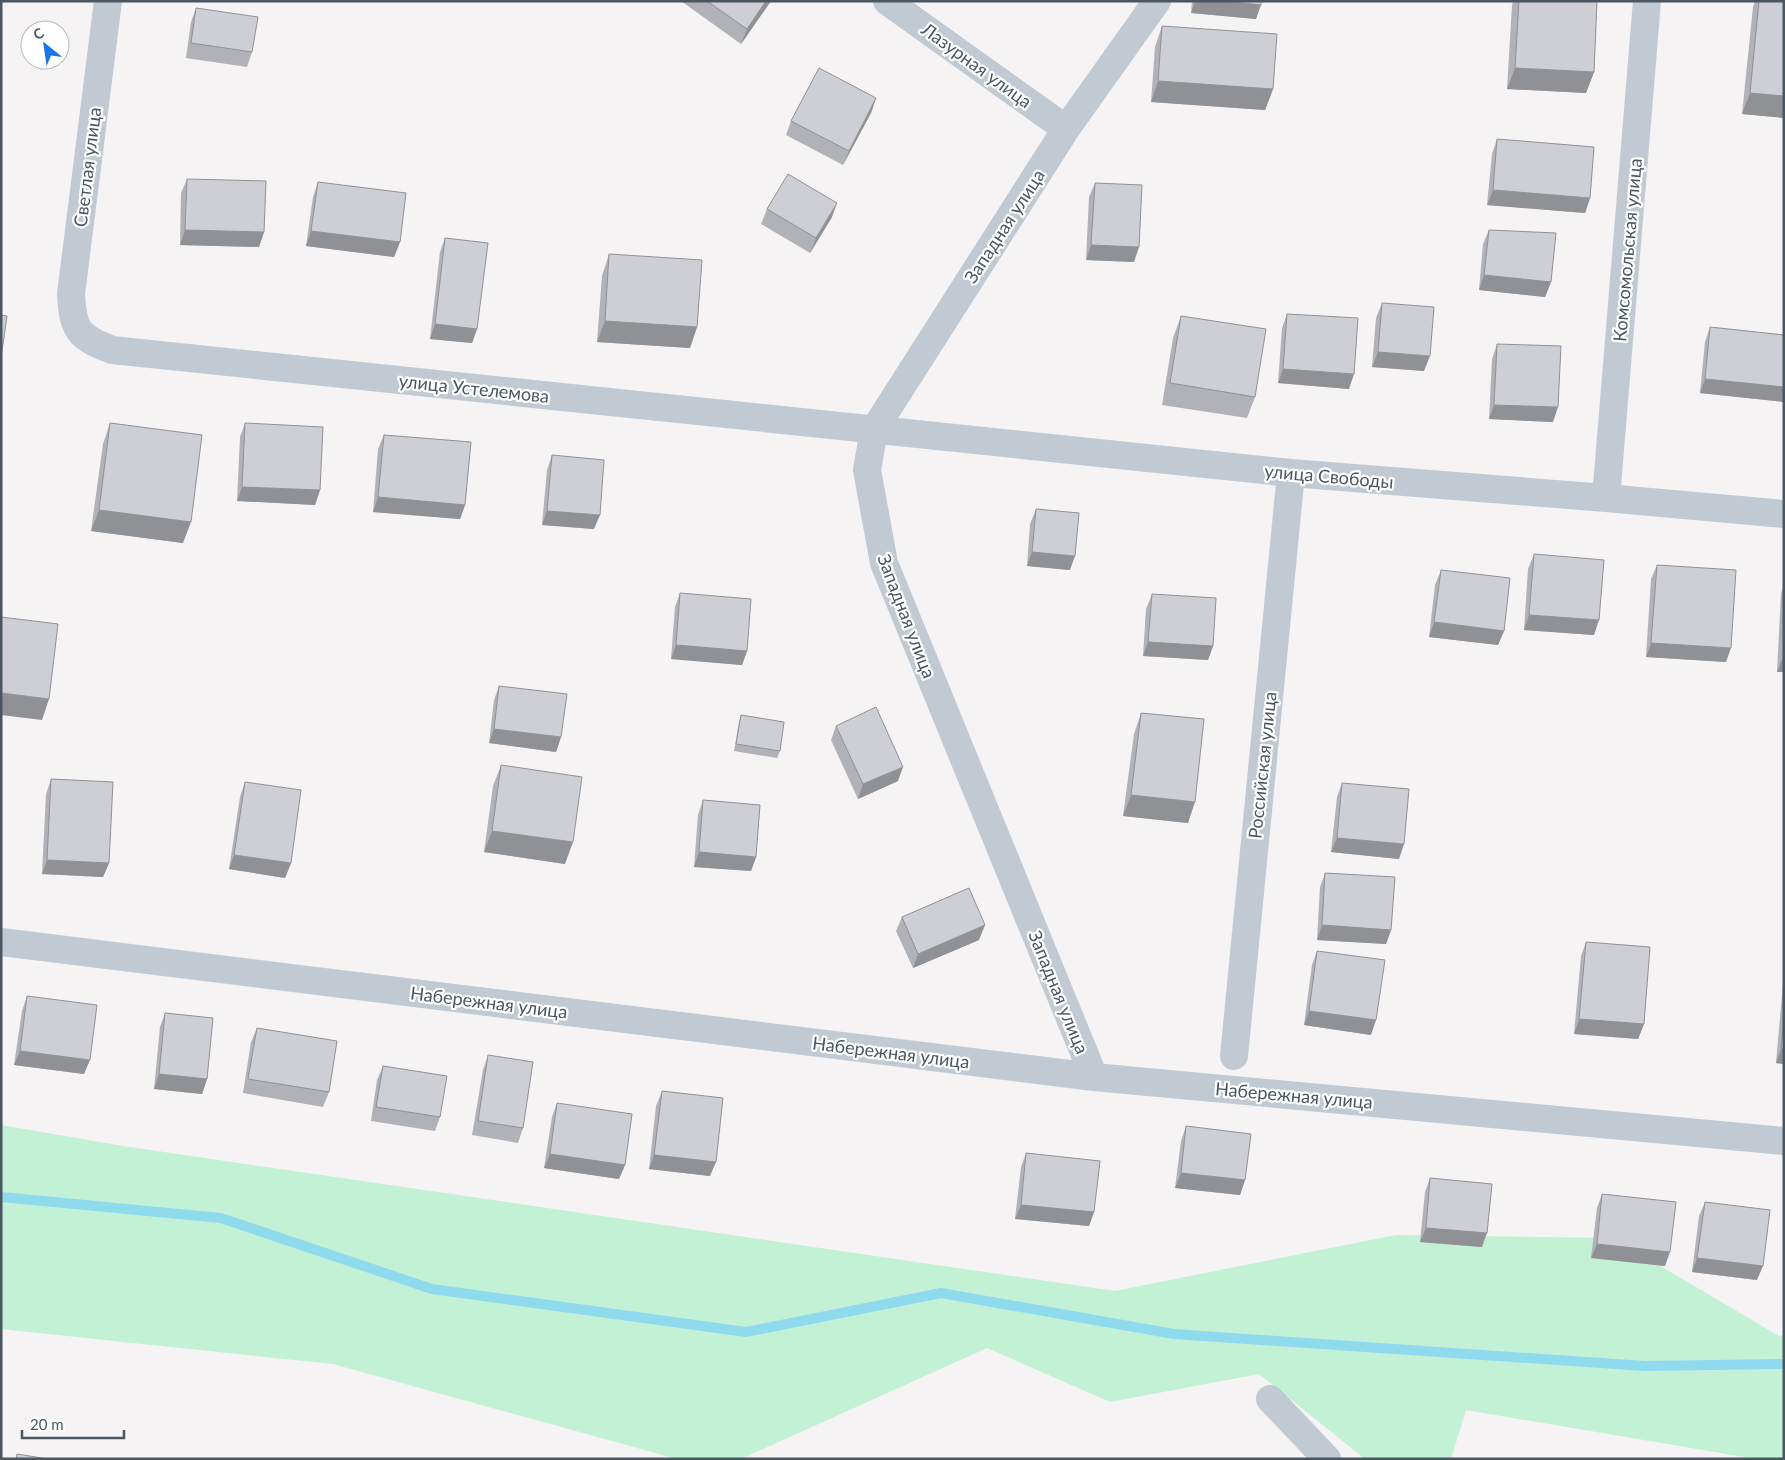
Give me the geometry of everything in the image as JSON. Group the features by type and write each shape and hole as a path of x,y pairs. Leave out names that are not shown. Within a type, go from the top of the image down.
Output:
{"street":[{"name":"Светлая улица","path":"79,332 72,312 71,294 108,1"},
{"name":"Лазурная улица","path":"887,1 1066,129"},
{"name":"Западная улица","path":"1094,1077 884,563 867,470 874,430 1066,129 1157,1"},
{"name":"Комсомольская улица","path":"1606,498 1647,1"},
{"name":"улица Устелемова","path":"79,332 92,342 112,350 874,430"},
{"name":"улица Свободы","path":"874,430 1290,473 1784,514"},
{"name":"Российская улица","path":"1234,1056 1290,473"},
{"name":"Набережная улица","path":"1,942 1094,1077 1784,1141"},
{"path":"1270,1399 1327,1459"}],"green space":[{"path":"1,1125 123,1146 1115,1291 1396,1235 1613,1238 1779,1336 1784,1335 1784,1459 1756,1459 1466,1410 1451,1459 1365,1459 1259,1374 1110,1402 987,1348 741,1459 677,1459 333,1364 1,1329"}],"building":[{"path":"707,1 766,1 747,29"},
{"path":"1223,1 1261,1 1261,5"},
{"path":"1519,1 1597,1 1594,72 1515,68"},
{"path":"1759,1 1784,1 1784,96 1750,93"},
{"path":"196,8 258,17 252,52 191,43"},
{"path":"1162,26 1277,34 1273,89 1158,81"},
{"path":"819,68 876,98 849,151 791,121"},
{"path":"1497,139 1594,147 1590,198 1493,190"},
{"path":"788,174 837,203 816,238 767,209"},
{"path":"187,179 266,181 264,232 185,230"},
{"path":"318,182 406,193 400,242 311,231"},
{"path":"1095,183 1142,185 1139,247 1091,245"},
{"path":"1489,230 1556,233 1551,282 1484,275"},
{"path":"445,238 488,243 477,329 435,324"},
{"path":"609,254 702,260 697,327 605,321"},
{"path":"1382,303 1434,307 1430,356 1378,352"},
{"path":"1287,314 1358,318 1354,374 1283,369"},
{"path":"1,315 7,316 1,358"},
{"path":"1181,316 1266,329 1255,397 1170,383"},
{"path":"1710,327 1784,335 1784,387 1705,379"},
{"path":"1497,344 1561,346 1558,407 1494,405"},
{"path":"110,423 202,435 191,522 99,510"},
{"path":"245,423 323,427 320,490 242,487"},
{"path":"384,435 471,442 465,505 378,497"},
{"path":"552,455 604,460 600,515 547,511"},
{"path":"1036,509 1079,513 1075,556 1032,552"},
{"path":"1534,554 1604,560 1599,620 1529,615"},
{"path":"1657,565 1736,570 1731,648 1651,643"},
{"path":"1441,570 1510,578 1504,631 1434,622"},
{"path":"680,593 751,599 747,651 676,645"},
{"path":"1152,594 1216,598 1213,646 1148,642"},
{"path":"1,617 58,624 49,699 1,693"},
{"path":"499,686 567,694 561,737 494,729"},
{"path":"876,707 903,767 863,784 836,726"},
{"path":"1141,713 1204,719 1195,802 1131,795"},
{"path":"741,715 784,722 780,751 736,744"},
{"path":"501,765 582,777 573,842 492,831"},
{"path":"51,779 113,782 109,863 47,860"},
{"path":"245,782 301,790 291,863 234,855"},
{"path":"1342,783 1409,789 1404,844 1337,838"},
{"path":"703,800 760,805 756,857 699,852"},
{"path":"1325,873 1395,877 1391,930 1322,925"},
{"path":"969,888 985,925 918,954 902,917"},
{"path":"1586,942 1650,947 1644,1024 1579,1019"},
{"path":"1317,951 1385,960 1376,1020 1309,1011"},
{"path":"27,996 97,1005 90,1060 20,1051"},
{"path":"165,1013 213,1018 207,1079 159,1074"},
{"path":"1784,1018 1784,1049 1781,1049"},
{"path":"257,1028 337,1041 329,1092 248,1079"},
{"path":"488,1055 533,1062 523,1128 478,1121"},
{"path":"383,1066 447,1076 440,1117 376,1107"},
{"path":"662,1091 723,1098 716,1162 654,1155"},
{"path":"557,1103 632,1114 625,1165 550,1154"},
{"path":"1186,1126 1251,1134 1245,1180 1181,1173"},
{"path":"1026,1153 1100,1161 1094,1212 1021,1205"},
{"path":"1430,1178 1492,1184 1487,1233 1426,1228"},
{"path":"1602,1194 1676,1202 1670,1252 1597,1244"},
{"path":"1705,1202 1770,1210 1763,1266 1697,1258"},
{"path":"17,1454 48,1459 16,1459"}],"waterway":[{"path":"1,1197 221,1218 432,1289 746,1332 941,1293 1174,1334 1645,1366 1784,1364"}]}
